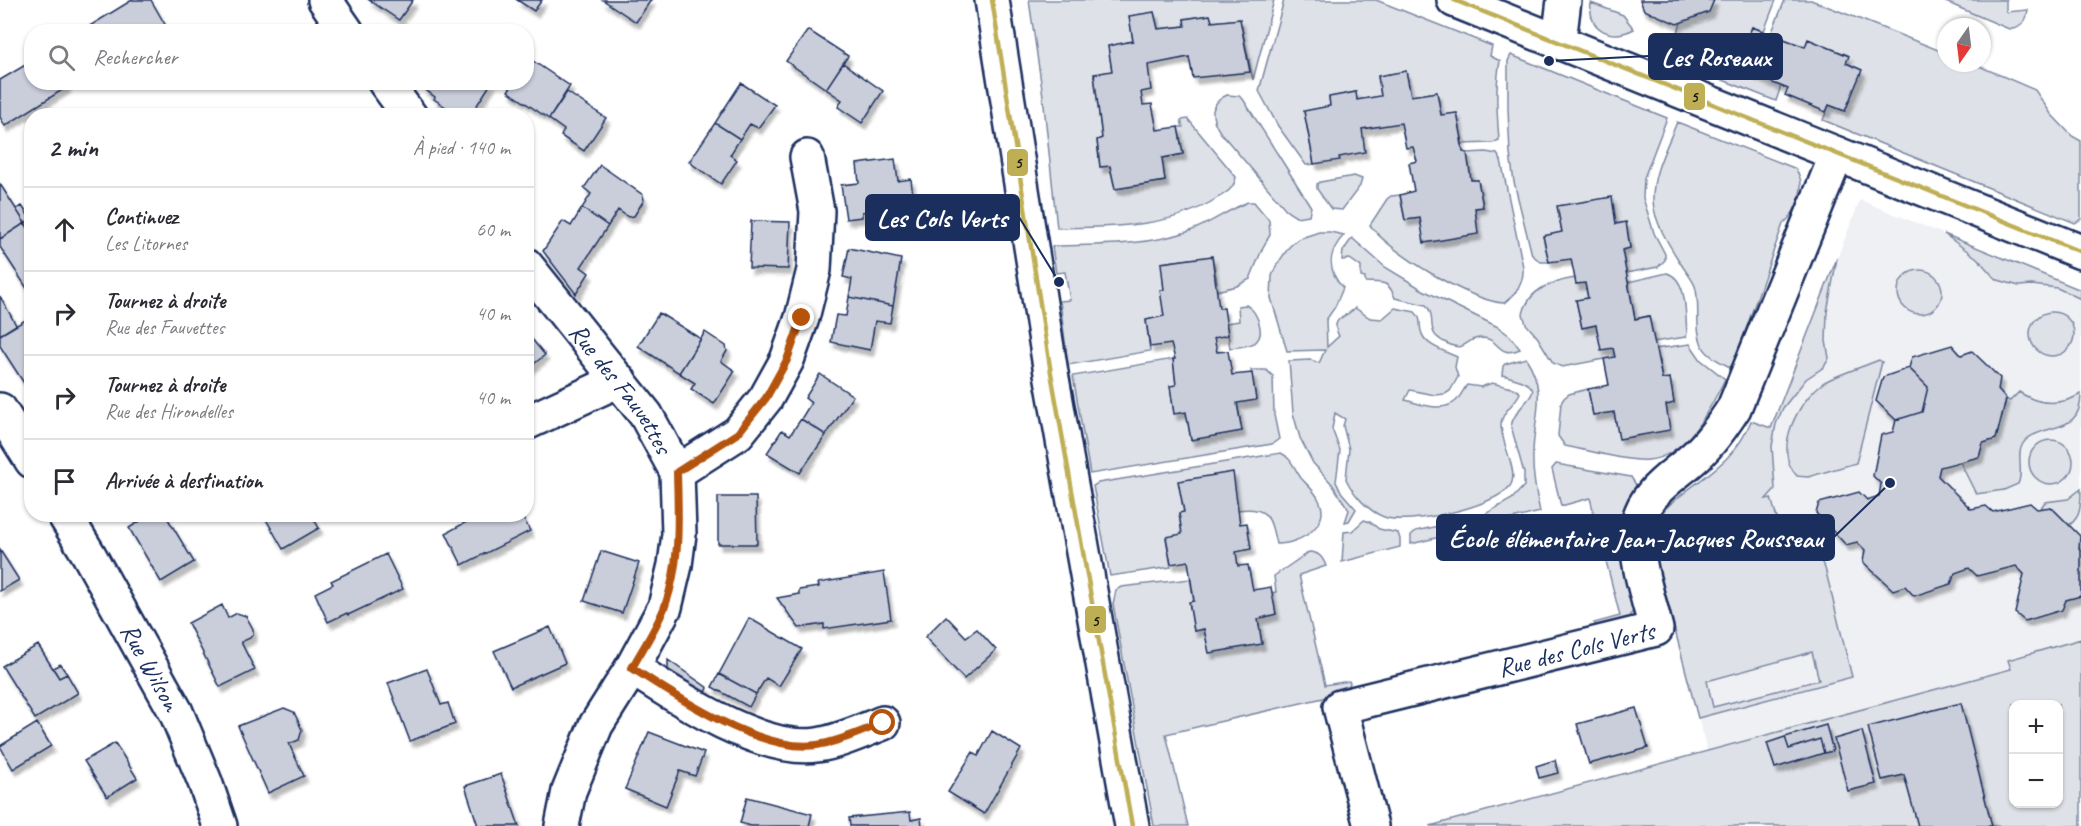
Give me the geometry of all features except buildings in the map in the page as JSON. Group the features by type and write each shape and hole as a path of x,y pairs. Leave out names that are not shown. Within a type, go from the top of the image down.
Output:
{"street":[{"path":"325,0 342,24"},
{"path":"992,0 1041,316 1132,826"},
{"path":"1454,0 2081,252"},
{"path":"1556,41 1561,25 1564,0"},
{"path":"391,90 404,108"},
{"name":"Rue des Cols Verts","path":"1371,826 1340,707 1656,629 1641,569 1638,524 1648,498 1672,475 1697,456 1734,408 1837,154"},
{"path":"677,472 738,433 766,398 787,360 802,318 814,270 817,211 807,156"},
{"name":"Rue des Fauvettes","path":"534,275 646,415 677,472 679,534 675,565 665,607 632,668 596,725 569,791 562,826"},
{"path":"534,419 619,380"},
{"path":"0,410 24,448"},
{"name":"Rue Wilson","path":"69,522 176,712 205,782 220,826"},
{"path":"632,668 690,706 769,741 798,747 819,745 883,723"}],"shaded area":[{"path":"1029,0 1274,0 1253,80 1240,19 1212,22 1210,15 1184,19 1185,26 1158,29 1154,12 1129,16 1133,41 1108,46 1112,71 1094,74 1102,138 1097,141 1100,167 1110,166 1115,189 1165,181 1162,158 1183,154 1178,127 1183,127 1181,120 1188,119 1236,177 1230,189 1201,207 1162,220 1120,226 1057,228 1043,96"},
{"path":"1284,0 1376,0 1492,46 1490,56 1500,61 1497,91 1499,140 1493,143 1462,144 1457,113 1441,115 1437,92 1411,96 1406,71 1378,76 1381,96 1357,100 1355,92 1329,97 1330,106 1304,111 1314,164 1306,165 1278,126 1259,91"},
{"path":"1714,0 1776,0 1764,31 1752,27 1736,67 1781,86 1776,101 1700,71 1688,64 1682,55 1676,40 1681,22 1708,12"},
{"path":"1785,0 1811,0 1937,49 1937,72 1991,71 2035,90 2051,114 2072,136 2081,141 2081,219 2075,223 1823,120 1829,105 1845,111 1861,70 1846,63 1848,55 1808,40 1805,47 1771,34"},
{"path":"1941,0 2006,0 2006,12 2028,10 2022,24 2016,28 2009,29 1991,21 1991,18 1983,18"},
{"path":"1591,3 1623,15 1634,29 1617,34 1603,31 1593,20"},
{"path":"1511,55 1667,118 1644,178 1643,198 1654,233 1665,254 1665,260 1658,267 1626,273 1622,250 1630,248 1626,223 1616,224 1611,197 1558,206 1562,232 1543,236 1549,262 1541,262 1532,255 1514,182 1510,154 1508,61"},
{"path":"1227,95 1239,96 1243,99 1311,207 1309,215 1296,217 1288,212 1220,132 1214,121 1213,111 1217,102"},
{"path":"1677,122 1794,168 1801,181 1797,205 1783,224 1733,366 1730,367 1710,355 1702,345 1698,331 1695,286 1673,252 1656,218 1654,209 1655,180"},
{"path":"1467,153 1497,154 1501,160 1523,267 1519,287 1504,303 1472,294 1432,274 1394,248 1370,225 1387,199 1400,195 1405,220 1420,218 1425,243 1477,234 1475,208 1483,207 1478,180 1471,180"},
{"path":"1354,176 1362,179 1360,186 1342,210 1331,209 1317,189 1317,184"},
{"path":"1860,200 2081,290 2081,650 1707,751 1656,558 1655,529 1665,509 1725,461 1739,444 1751,421 1771,428"},
{"path":"1248,202 1254,202 1269,220 1270,235 1250,279 1237,286 1216,291 1215,283 1217,282 1212,256 1162,263 1164,290 1161,290 1164,316 1146,320 1150,351 1068,365 1060,301 1070,300 1065,272 1056,273 1052,246 1121,244 1156,240 1198,228"},
{"path":"1319,232 1344,235 1334,248 1332,255 1334,275 1343,288 1335,307 1326,320 1327,347 1339,336 1336,330 1337,321 1355,308 1370,318 1382,319 1395,308 1415,312 1419,317 1421,331 1426,341 1457,357 1455,367 1458,377 1450,391 1445,394 1435,395 1410,390 1405,400 1438,407 1450,405 1456,401 1467,385 1481,387 1492,383 1516,389 1520,393 1504,415 1501,424 1513,473 1510,486 1501,494 1470,507 1430,517 1395,519 1384,517 1372,511 1362,501 1346,479 1349,449 1343,426 1345,419 1335,413 1332,429 1340,450 1336,482 1356,509 1349,521 1345,522 1349,510 1332,484 1313,463 1300,438 1293,413 1289,361 1311,360 1319,363 1325,350 1287,351 1271,298 1272,276 1289,247 1298,239"},
{"path":"1944,234 2081,290 2081,299 2057,288 2019,286 1998,280 1977,258"},
{"path":"1352,238 1385,267 1423,290 1498,327 1510,336 1520,349 1507,352 1489,339 1483,338 1473,339 1459,347 1441,340 1432,329 1431,313 1426,305 1395,298 1390,288 1383,283 1365,282 1365,278 1361,277 1361,267 1350,259 1342,260 1343,251"},
{"path":"1837,258 1827,312 1826,341 1829,358 1824,367 1806,379 1783,408 1776,424 1772,446 1775,489 1766,499 1771,498 1785,545 1803,547 1813,553 1825,568 1852,677 1698,718 1656,558 1657,527 1665,509 1735,449 1751,421 1771,428","holes":["1812,652 1819,680 1713,707 1707,681"]},
{"path":"1920,270 1929,271 1936,276 1941,283 1941,301 1936,308 1929,313 1920,314 1911,313 1904,308 1899,301 1898,292 1899,283 1904,276 1911,271"},
{"path":"1667,273 1679,282 1682,290 1687,333 1686,337 1653,342 1649,316 1635,319 1628,282"},
{"path":"1575,278 1576,284 1585,283 1588,298 1576,300 1582,327 1596,325 1613,348 1615,357 1562,367 1553,363 1538,338 1526,324 1523,314 1530,298 1536,292 1550,284"},
{"path":"1246,305 1256,315 1260,335 1250,345 1230,348 1226,323 1239,321 1238,306"},
{"path":"2052,312 2061,313 2068,318 2073,325 2073,343 2068,350 2061,355 2052,356 2043,355 2036,350 2031,343 2030,334 2031,325 2036,318 2043,313"},
{"path":"1690,344 1701,360 1725,379 1695,430 1674,450 1662,457 1640,460 1619,458 1565,446 1558,436 1561,403 1569,394 1588,389 1593,415 1614,412 1620,439 1669,430 1666,405 1674,403 1670,378 1662,379 1658,353 1655,353 1655,349"},
{"path":"1526,358 1533,370 1538,393 1533,460 1540,512 1488,525 1485,514 1512,499 1524,486 1524,473 1511,426 1533,390 1520,380 1502,375 1505,364"},
{"path":"1173,359 1176,385 1170,386 1174,413 1186,412 1191,440 1242,431 1237,403 1256,400 1251,370 1266,370 1273,376 1274,415 1279,439 1272,444 1090,474 1073,376"},
{"path":"1879,360 1882,362 1856,463 1808,477 1797,476 1790,465 1787,453 1788,440 1791,426 1805,401 1823,383"},
{"path":"2019,392 2042,402 2065,401 2081,394 2080,407 2076,416 2069,422 2027,439 2021,449 2018,484 2004,490 1976,494 1960,462 1979,457 1983,443 1996,439 2006,399 2010,401"},
{"path":"2051,440 2067,446 2073,462 2067,478 2051,484 2035,478 2029,462 2035,446"},
{"path":"1281,453 1290,461 1322,507 1320,520 1307,535 1292,542 1276,544 1270,521 1262,512 1248,509 1238,510 1232,472 1179,481 1184,512 1179,513 1182,534 1166,538 1171,567 1110,576 1093,486 1098,483"},
{"path":"1556,464 1631,477 1636,485 1637,607 1623,623 1599,627 1594,623 1620,616 1590,498 1561,506 1552,469"},
{"path":"2081,489 2078,514 2069,525 2051,507 2040,509 2045,502 2068,499"},
{"path":"1474,518 1477,528 1411,544 1411,535 1416,531"},
{"path":"1364,520 1379,529 1398,533 1400,547 1342,562 1344,532 1352,531"},
{"path":"1309,552 1320,556 1326,566 1299,575 1325,685 1349,681 1345,693 1166,734 1188,826 1154,826 1113,604 1116,590 1121,587 1190,579 1194,601 1190,602 1194,631 1204,629 1210,653 1262,644 1258,619 1276,614 1271,593 1276,592 1274,576"},
{"path":"2081,639 2081,826 1430,826 2011,669 2008,660"}],"transit line":[{"name":"5","path":"992,0 1051,373 1132,826"},
{"name":"5","path":"1454,0 2081,252"}],"place":[{"name":"Les Roseaux","path":"1549,61"},
{"name":"Les Cols Verts","path":"1059,282"},
{"name":"École élémentaire Jean-Jacques Rousseau","path":"1890,483"}],"route":[{"path":"802,318 787,360 766,398 738,433 677,472 679,534 675,565 665,607 632,668 690,706 769,741 798,747 819,745 883,723"}]}
